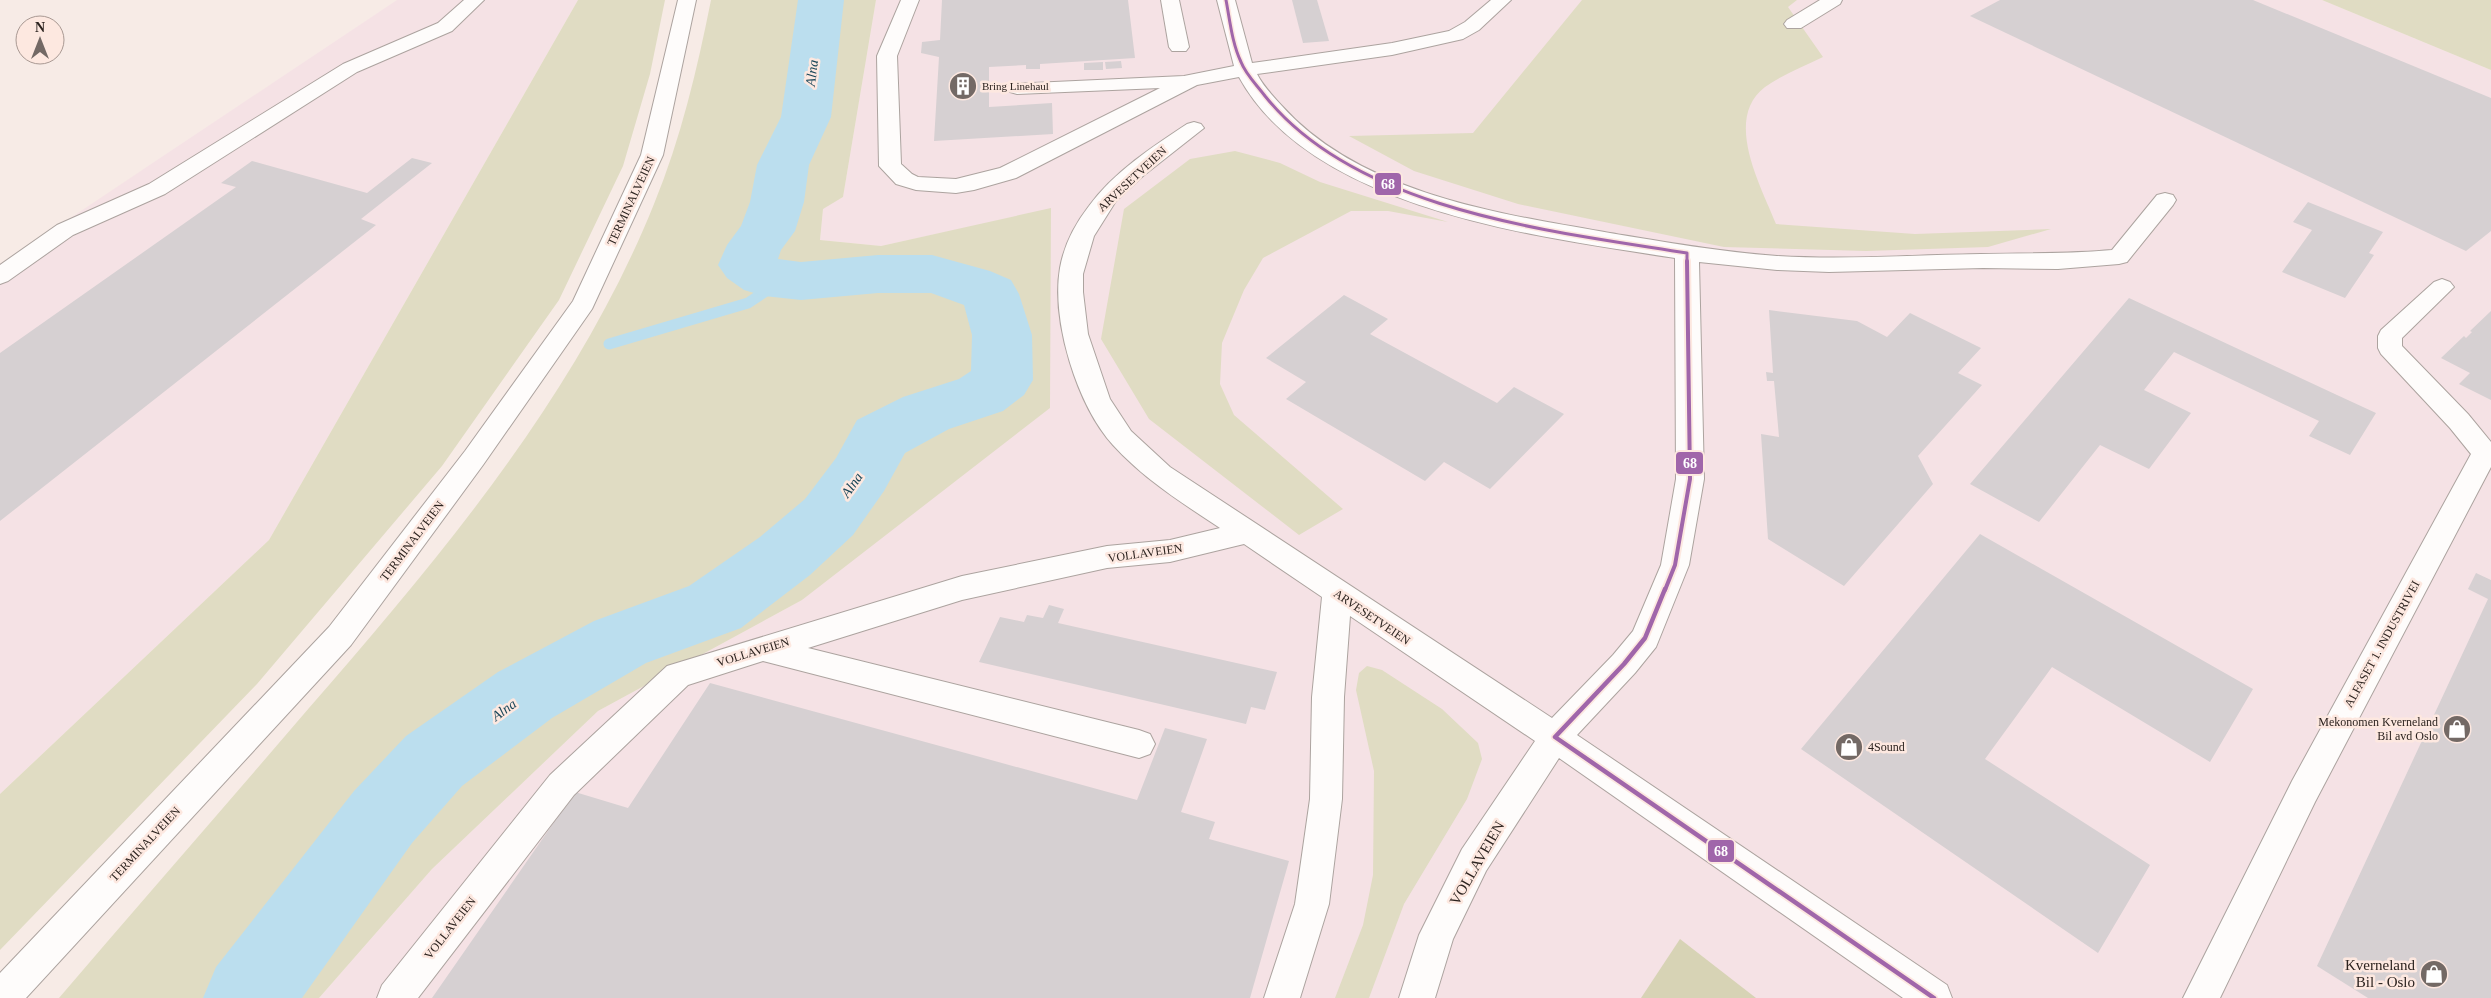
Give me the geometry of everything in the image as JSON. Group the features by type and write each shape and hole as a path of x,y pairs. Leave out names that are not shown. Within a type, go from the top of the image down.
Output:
{"street":[{"path":"0,276 65,230 157,189 350,68 445,28 475,0"},
{"name":"TERMINALVEIEN","path":"1,998 340,636 474,458 584,302 652,155 687,0"},
{"path":"910,0 887,56 888,148 890,166 896,174 916,183 956,186 1008,173 1191,80"},
{"path":"1170,0 1178,48"},
{"path":"1226,0 1238,56 1244,70 1270,106 1288,125 1334,158 1364,174 1428,199 1516,224 1687,253 1778,263 1846,266 2050,262 2119,257 2165,200"},
{"path":"1017,88 1191,80 1244,70 1392,49 1456,35 1472,26 1502,0"},
{"path":"1794,24 1833,0"},
{"name":"ARVESETVEIEN","path":"1194,128 1159,152 1102,204 1087,225 1077,250 1071,274 1072,309 1092,394 1116,431 1160,474 1555,738 1934,998"},
{"name":"VOLLAVEIEN","path":"1417,998 1437,935 1474,860 1555,738 1624,664 1645,638 1676,565 1690,478 1687,253"},
{"name":"ALFASET 1. INDUSTRIVEI","path":"2201,998 2248,897 2343,714 2488,454 2390,348 2390,336 2442,287"},
{"name":"VOLLAVEIEN","path":"396,998 562,784 678,675 962,588 1107,557 1170,551 1246,533"},
{"path":"1282,998 1312,904 1326,799 1328,697 1337,594"},
{"path":"763,649 1139,744"}],"shaded area":[{"path":"397,0 578,0 269,540 0,794 0,265"},
{"path":"578,0 665,0 650,74 623,166 559,300 442,466 257,684 0,950 0,794 269,540"},
{"path":"711,0 876,0 843,197 823,209 820,240 881,246 1051,208 1050,408 802,600 598,711 432,869 319,998 59,998 408,592 456,532 546,407 586,342 623,274 654,204 664,179 687,104"},
{"path":"876,0 2322,0 2491,70 2491,998 319,998 432,869 598,711 802,600 1051,209 881,246 820,240 823,208 843,197"},
{"path":"1582,0 1797,0 1788,7 1823,57 1765,87 1753,101 1747,117 1746,134 1749,153 1776,224 1915,234 2051,229 1988,247 1866,251 1724,247 1518,204 1414,171 1349,136 1473,133"},
{"path":"2322,0 2491,0 2491,70"},
{"path":"1235,151 1280,163 1320,182 1448,222 1388,211 1351,211 1263,258 1244,290 1222,343 1220,384 1234,415 1343,509 1299,535 1149,419 1101,339 1124,209 1190,159"},
{"path":"1367,666 1382,670 1442,709 1478,743 1482,759 1467,799 1404,904 1369,998 1335,998 1363,925 1373,875 1374,771 1356,690 1359,673"},
{"path":"1680,939 1756,998 1641,998"}],"building":[{"name":"Bring Linehaul","path":"942,0 1128,0 1135,58 1040,64 1040,69 1026,69 1026,65 989,67 989,107 1052,103 1053,134 934,141 939,57 921,53 922,42 940,40"},
{"path":"1292,0 1317,0 1329,41 1303,43"},
{"path":"2000,0 2253,0 2491,98 2491,231 2466,251 1970,16"},
{"path":"1121,61 1122,68 1106,69 1105,62"},
{"path":"1103,62 1103,70 1084,70 1084,63"},
{"path":"412,158 432,163 361,219 376,225 0,521 0,353 236,187 221,183 252,161 367,193"},
{"path":"2308,202 2383,232 2369,253 2374,255 2345,298 2282,272 2312,230 2293,222"},
{"path":"1344,295 1388,319 1370,334 1497,403 1514,387 1564,414 1490,489 1444,462 1425,481 1286,399 1306,382 1266,358"},
{"path":"2129,298 2376,413 2350,455 2309,436 2319,421 2174,352 2144,390 2191,413 2149,469 2100,445 2039,522 1970,484"},
{"path":"1769,310 1857,321 1887,337 1910,313 1981,348 1958,373 1982,385 1918,456 1933,484 1844,586 1768,539 1761,434 1779,437 1774,381 1767,381 1766,372 1773,373"},
{"path":"2491,311 2491,400 2459,384 2470,373 2441,358 2464,336 2466,338 2472,332 2470,331"},
{"path":"1980,534 2253,689 2210,762 2052,667 1985,759 2150,865 2098,953 1801,749"},
{"path":"2476,573 2491,580 2491,998 2368,998 2317,966 2488,599 2468,589"},
{"path":"1049,605 1064,609 1058,623 1277,672 1265,710 1251,707 1246,724 979,662 1000,617 1024,622 1027,615 1043,618"},
{"path":"710,683 1137,800 1165,728 1207,739 1181,812 1215,822 1209,839 1289,861 1250,998 432,998 575,792 628,808"}],"waterway":[{"name":"Alna","path":"248,998 383,817 434,761 525,695 620,642 715,607 785,556 829,517 861,474 880,437 926,413 981,395 1002,380 1002,335 990,294 969,284 932,274 878,274 801,281 764,277 747,265 755,245 767,231 777,202 783,165 806,117 821,0"},
{"path":"609,344 748,303 784,279"}],"transit line":[{"name":"68","path":"1226,0 1234,44 1244,69 1281,116 1328,153 1383,182 1442,204 1505,221 1568,234 1687,253 1690,479 1675,565 1645,638 1624,664 1555,737 1934,998"}],"place":[{"name":"Bring Linehaul","path":"963,86"},
{"name":"Mekonomen Kverneland Bil avd Oslo","path":"2457,729"},
{"name":"4Sound","path":"1849,747"},
{"name":"Kverneland Bil - Oslo","path":"2434,974"}]}
